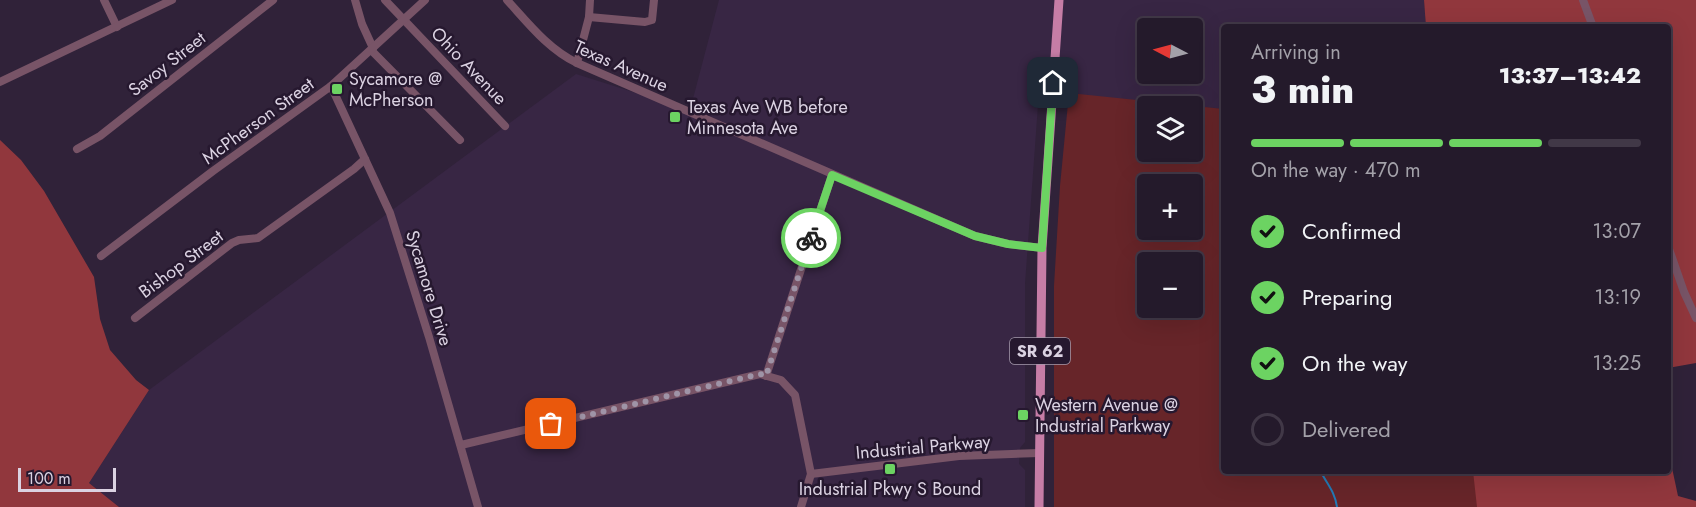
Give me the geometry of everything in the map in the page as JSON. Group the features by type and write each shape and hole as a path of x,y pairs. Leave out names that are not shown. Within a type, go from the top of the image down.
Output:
{"main road":[{"name":"SR 62","path":"1039,507 1042,248 1059,0"}],"street":[{"path":"104,0 117,27"},
{"path":"0,82 172,0"},
{"name":"Savoy Street","path":"77,149 100,136 273,0"},
{"path":"355,0 372,49 460,140"},
{"name":"Ohio Avenue","path":"385,0 506,126"},
{"name":"McPherson Street","path":"101,256 331,86 425,0"},
{"name":"Texas Avenue","path":"507,0 561,56 975,236 1008,244 1042,248"},
{"path":"577,63 589,17 590,0"},
{"path":"589,17 645,22 652,20 654,0"},
{"path":"1583,0 1592,24"},
{"name":"Sycamore Drive","path":"331,86 390,213 478,507"},
{"name":"Bishop Street","path":"135,318 232,243 258,238 365,159"},
{"path":"766,376 832,175"},
{"path":"1671,255 1696,318"},
{"path":"461,445 760,374 781,380 795,395 811,474 801,507"},
{"name":"Industrial Parkway","path":"811,474 959,456 1039,453"}],"shaded area":[{"path":"719,0 1424,0 1426,24 1221,24 1221,109 1203,107 1203,96 1137,96 1137,101 1039,91 1025,284 1025,442 1020,448 1019,464 1025,470 1025,507 119,507 89,483 149,390 576,74 690,110"},
{"path":"1424,0 1696,0 1696,363 1671,367 1671,24 1426,24"},
{"path":"1069,93 1137,100 1137,162 1203,162 1203,107 1221,109 1221,474 1474,474 1478,507 1054,507 1054,286"},
{"path":"0,140 21,160 44,191 94,277 100,319 110,350 136,380 149,390 89,483 119,507 0,507"},
{"path":"1671,463 1678,496 1696,501 1696,507 1477,507 1473,474 1671,474"}],"waterway":[{"path":"1322,474 1333,492 1337,507"}],"way so far":[{"path":"551,424 760,374 766,376 811,238"}],"place":[{"name":"Sycamore @ McPherson","path":"337,89"},
{"name":"Texas Ave WB before Minnesota Ave","path":"675,117"},
{"name":"Western Avenue @ Industrial Parkway","path":"1023,415"},
{"name":"Industrial Pkwy S Bound","path":"890,469"}],"route":[{"path":"811,238 832,175 975,236 1008,244 1042,248 1053,83"}]}
